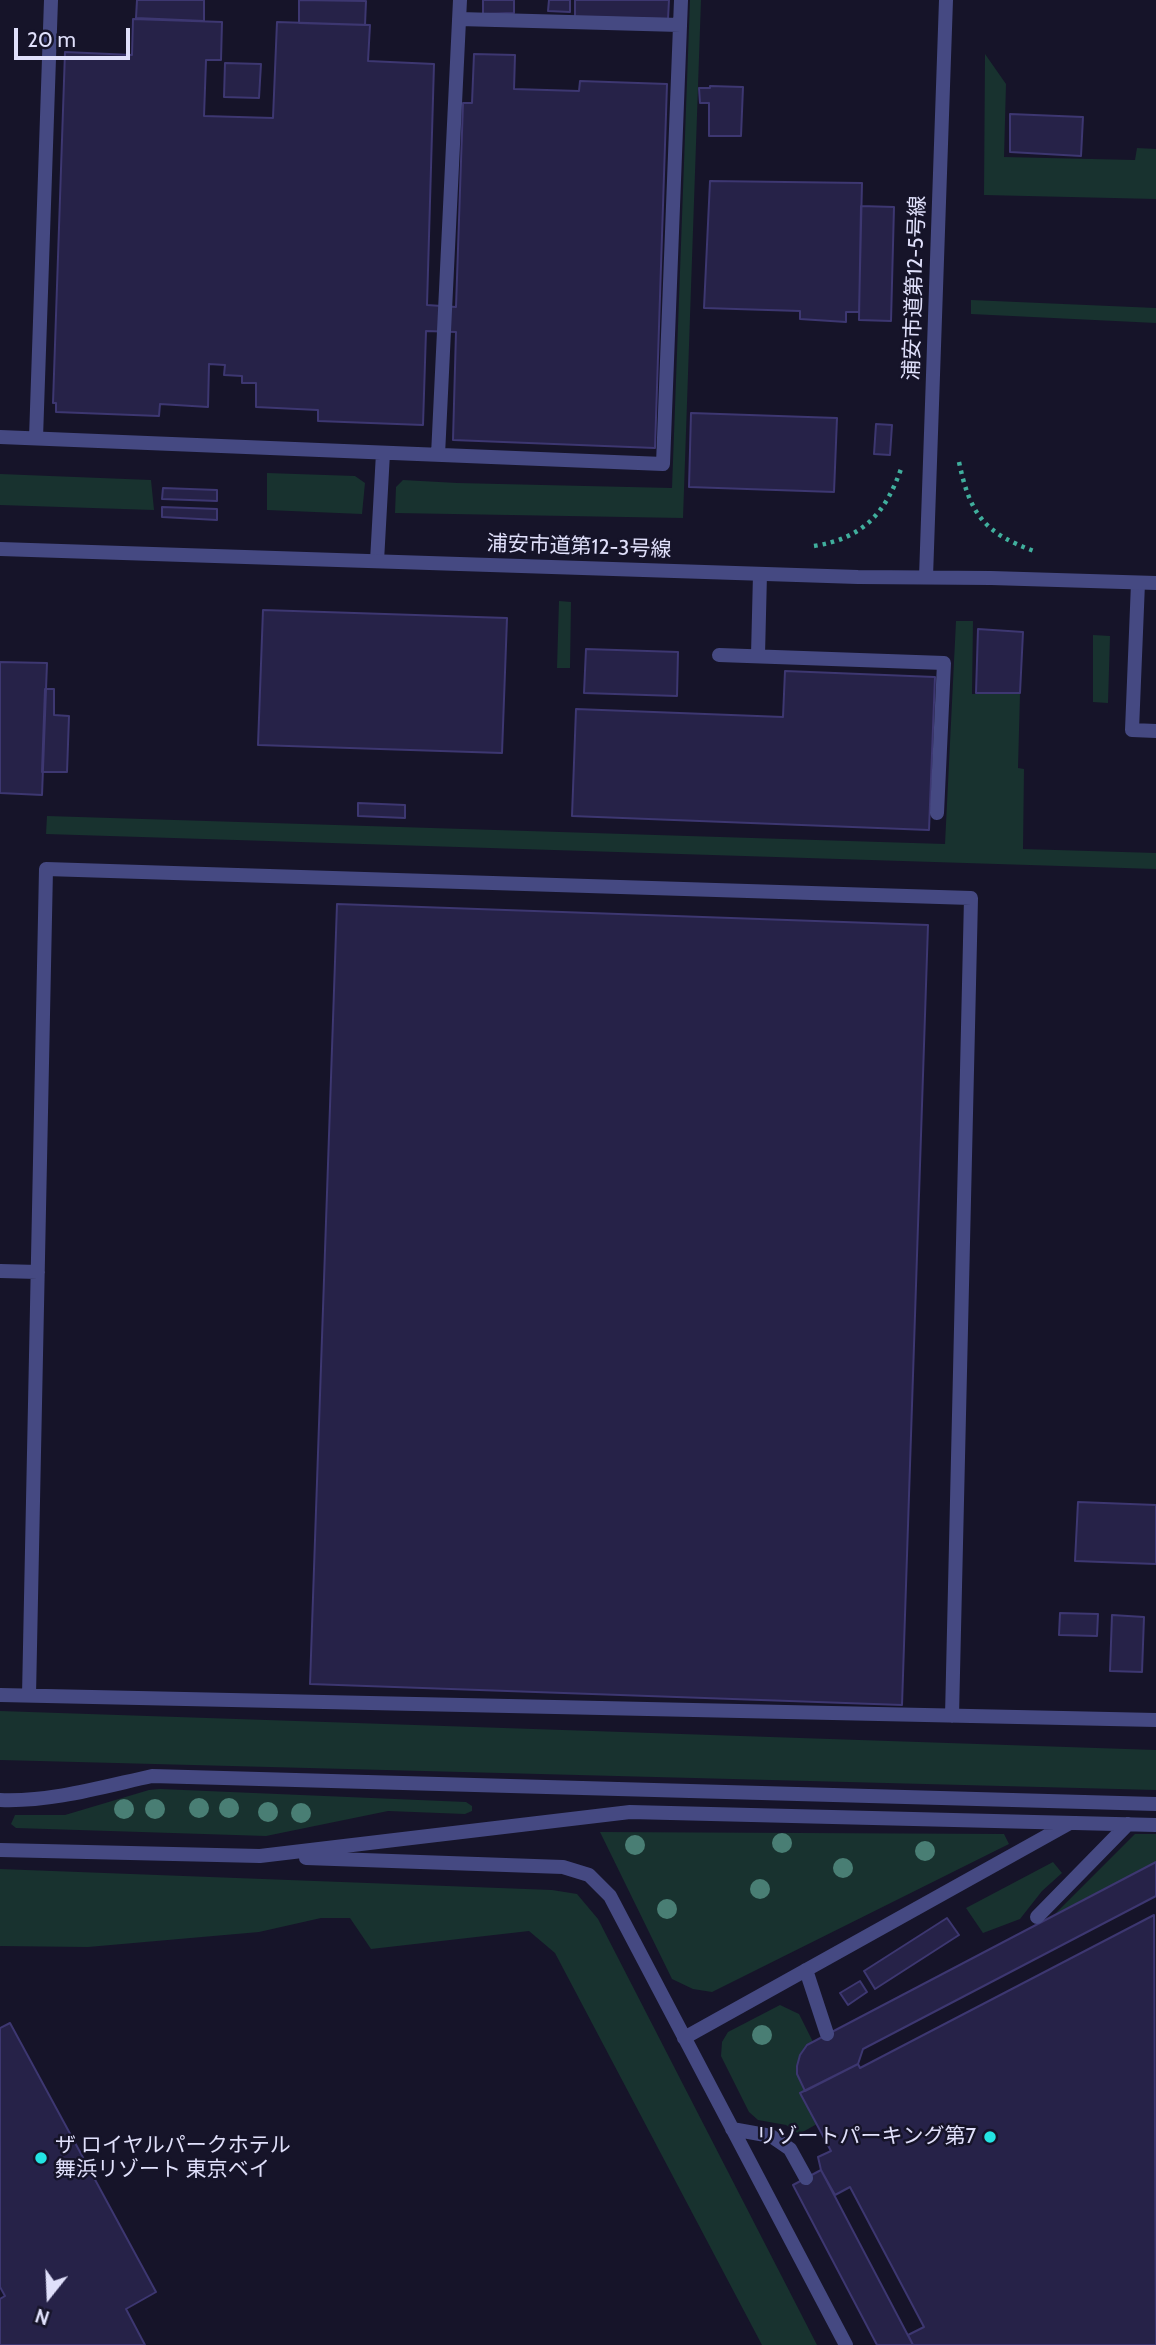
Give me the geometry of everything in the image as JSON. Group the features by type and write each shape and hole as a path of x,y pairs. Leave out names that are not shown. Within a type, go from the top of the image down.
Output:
{"street":[{"path":"36,438 51,0"},
{"path":"438,455 460,0"},
{"path":"0,437 663,464 681,0"},
{"name":"浦安市道第12-5号線","path":"926,577 946,0"},
{"path":"459,19 680,25"},
{"path":"377,561 383,453"},
{"name":"浦安市道第12-3号線","path":"0,549 760,574 1156,583"},
{"path":"758,655 760,574"},
{"path":"1138,583 1132,730 1156,732"},
{"path":"719,655 944,663 937,813"},
{"path":"29,1695 46,869 971,898 952,1716"},
{"path":"0,1271 38,1272"},
{"path":"0,1695 1156,1720"},
{"path":"0,1800 20,1801 74,1794 152,1776 1156,1804"},
{"path":"260,1856 630,1812 1156,1825"},
{"path":"684,2038 1072,1823"},
{"path":"1037,1917 1128,1824"},
{"path":"0,1850 563,1867 589,1875 610,1896 846,2345"},
{"path":"806,1970 827,2034"},
{"path":"732,2129 771,2136 790,2149 806,2178"}],"path":[{"path":"861,531 877,515 892,493"},
{"path":"965,493 977,514 992,531"}],"green space":[{"path":"690,0 701,0 683,518 395,513 396,487 403,480 672,488"},
{"path":"985,54 1006,84 1004,157 1135,160 1137,148 1156,149 1156,199 984,195"},
{"path":"971,300 1156,308 1156,323 971,314"},
{"path":"267,473 355,476 365,483 362,514 267,510"},
{"path":"0,474 151,480 154,510 0,505"},
{"path":"559,601 571,602 570,668 557,668"},
{"path":"956,621 973,621 972,694 1020,693 1018,768 1024,769 1023,849 1156,853 1156,869 46,834 47,816 945,844"},
{"path":"1093,635 1110,636 1108,703 1093,702"},
{"path":"0,1711 1156,1750 1156,1790 0,1760"},
{"path":"160,1789 466,1802 472,1806 472,1811 465,1814 388,1811 266,1836 16,1828 11,1824 15,1815 65,1815"},
{"path":"600,1832 1004,1834 1009,1844 712,1992 693,1989 672,1979"},
{"path":"1135,1834 1156,1834 1156,1862 1055,1914"},
{"path":"1053,1862 1062,1873 1042,1891 1020,1919 983,1933 966,1908"},
{"path":"0,1869 552,1890 577,1894 598,1919 817,2345 762,2345 555,1953 529,1931 371,1949 350,1918 321,1918 259,1932 88,1947 0,1946"},
{"path":"780,2005 799,2014 813,2042 800,2056 797,2074 817,2124 799,2134 786,2125 758,2120 749,2112 721,2056 722,2042 728,2032"}],"building":[{"path":"137,0 204,0 204,21 136,18"},
{"path":"299,0 366,1 365,25 299,23"},
{"path":"483,0 514,0 514,13 483,14"},
{"path":"549,0 570,0 570,12 548,11"},
{"path":"575,0 669,0 668,19 575,17"},
{"path":"133,19 222,22 221,60 206,60 204,116 273,118 277,22 370,25 368,61 434,64 427,305 456,307 463,103 472,103 474,54 515,55 514,89 579,91 580,81 667,84 655,448 453,440 456,332 426,331 423,425 318,421 318,410 256,407 256,383 242,383 242,376 224,375 225,365 209,364 208,407 160,404 159,416 56,412 56,403 53,403 65,52 132,55"},
{"path":"225,63 261,64 259,98 224,97"},
{"path":"743,87 741,136 709,136 709,103 700,103 699,88"},
{"path":"1010,114 1083,117 1081,156 1010,152"},
{"path":"710,181 862,183 859,312 846,312 846,322 800,319 800,311 704,308"},
{"path":"861,206 894,207 891,321 859,320"},
{"path":"691,413 837,418 834,492 689,487"},
{"path":"876,424 892,425 890,455 874,454"},
{"path":"163,488 217,490 217,501 162,499"},
{"path":"162,507 217,509 217,520 162,517"},
{"path":"263,610 507,618 502,753 258,745"},
{"path":"978,629 1023,632 1020,693 976,693"},
{"path":"586,649 678,652 677,696 584,693"},
{"path":"0,662 47,663 42,795 0,793"},
{"path":"785,671 935,677 929,830 572,816 576,709 783,717"},
{"path":"45,689 54,689 54,715 69,716 67,772 42,772"},
{"path":"358,803 405,805 405,818 358,816"},
{"path":"337,904 928,925 902,1705 310,1684"},
{"path":"1078,1502 1156,1505 1156,1564 1075,1561"},
{"path":"1060,1613 1098,1614 1097,1636 1059,1635"},
{"path":"1112,1615 1144,1617 1142,1672 1110,1671"},
{"path":"1156,1862 1156,1896 863,2049 858,2064 805,2091 797,2074 797,2066 807,2045"},
{"name":"リゾートパーキング第7","path":"1154,1915 1156,2345 913,2345 908,2335 924,2327 850,2187 835,2195 821,2170 818,2157 831,2151 800,2093 858,2064 860,2068"},
{"path":"947,1918 959,1935 875,1989 864,1971"},
{"path":"860,1981 867,1992 848,2005 840,1993"},
{"name":"ザ ロイヤルパークホテル 舞浜リゾート 東京ベイ","path":"10,2023 156,2292 126,2309 145,2345 0,2345 0,2299 5,2296 0,2287 0,2028"},
{"path":"821,2170 913,2345 877,2345 793,2185"}],"place":[{"name":"リゾートパーキング第7","path":"990,2137"},
{"name":"ザ ロイヤルパークホテル 舞浜リゾート 東京ベイ","path":"41,2158"}]}
